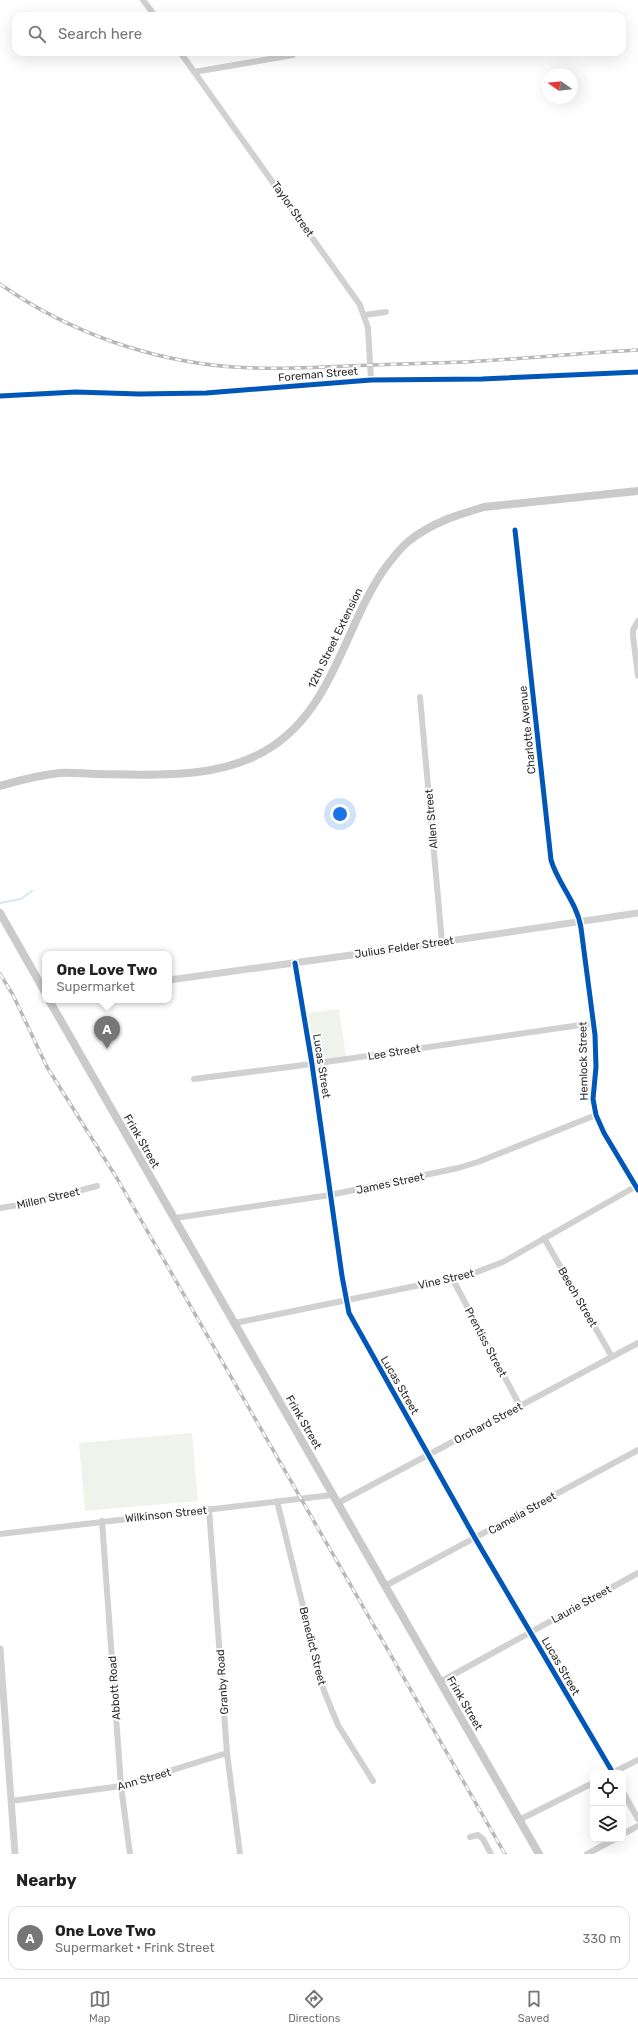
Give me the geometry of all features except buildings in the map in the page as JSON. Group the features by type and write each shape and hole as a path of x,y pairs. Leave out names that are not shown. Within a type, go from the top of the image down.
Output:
{"main road":[{"name":"12th Street Extension","path":"0,786 20,779 61,773 199,773 239,762 257,755 274,746 304,718 320,696 373,586 392,558 408,541 422,531 460,514 484,507 638,491"},
{"path":"0,913 42,987"},
{"name":"Frink Street","path":"51,1003 539,1854"}],"street":[{"path":"143,0 152,12"},
{"name":"Taylor Street","path":"183,56 356,299 364,315 369,340 371,380"},
{"path":"194,72 287,56"},
{"path":"364,315 386,312"},
{"name":"Foreman Street","path":"0,396 61,393 206,393 371,380 482,379 638,372"},
{"name":"Charlotte Avenue","path":"515,530 551,860 558,878 569,894 580,921"},
{"path":"637,622 633,636 638,676"},
{"name":"Allen Street","path":"420,697 442,942"},
{"name":"Julius Felder Street","path":"172,980 442,942 638,912"},
{"name":"Hemlock Street","path":"580,921 594,1023 596,1067 593,1099 596,1115 604,1133 637,1187"},
{"name":"Lucas Street","path":"295,962 312,1064 346,1300 352,1320 475,1538 610,1770"},
{"name":"Lee Street","path":"194,1079 312,1064 594,1023"},
{"name":"James Street","path":"175,1218 330,1195 458,1168 478,1162 596,1115"},
{"name":"Millen Street","path":"0,1208 36,1202 97,1186"},
{"name":"Vine Street","path":"235,1323 470,1275 504,1262 544,1238 637,1187"},
{"name":"Beech Street","path":"544,1238 612,1357"},
{"name":"Prentiss Street","path":"452,1278 520,1406"},
{"name":"Orchard Street","path":"338,1503 638,1343"},
{"name":"Camelia Street","path":"385,1586 638,1450"},
{"name":"Wilkinson Street","path":"0,1534 332,1495"},
{"name":"Benedict Street","path":"277,1501 324,1691 338,1725 373,1781"},
{"name":"Granby Road","path":"209,1509 227,1754 240,1854"},
{"name":"Abbott Road","path":"102,1521 121,1786 130,1854"},
{"name":"Laurie Street","path":"440,1682 638,1573"},
{"path":"0,1649 3,1715 15,1854"},
{"name":"Ann Street","path":"11,1801 121,1786 227,1754"},
{"path":"618,1770 638,1760"},
{"path":"520,1820 590,1785"},
{"path":"626,1797 638,1819"},
{"path":"626,1832 638,1826"},
{"path":"470,1837 478,1835 483,1839 491,1854"},
{"path":"587,1854 609,1842"}],"shaded area":[{"path":"339,1009 346,1057 314,1061 308,1013"},
{"path":"192,1433 198,1501 85,1511 79,1443"}],"waterway":[{"path":"0,903 21,899 32,891"}],"railway":[{"path":"0,284 26,301 82,330 141,351 202,364 233,367 302,368 464,362 638,350"},
{"path":"0,974 13,995 47,1067 118,1180 505,1854"}],"cycle path":[{"path":"0,396 76,392 139,394 206,393 371,380 482,379 638,372"},
{"path":"515,530 551,860 554,869 576,910 581,928 595,1035 596,1067 593,1099 596,1115 604,1133 638,1190"},
{"path":"295,963 312,1064 342,1276 349,1313 475,1538 611,1770"}],"place":[{"name":"One Love Two","path":"107,1049"}]}
